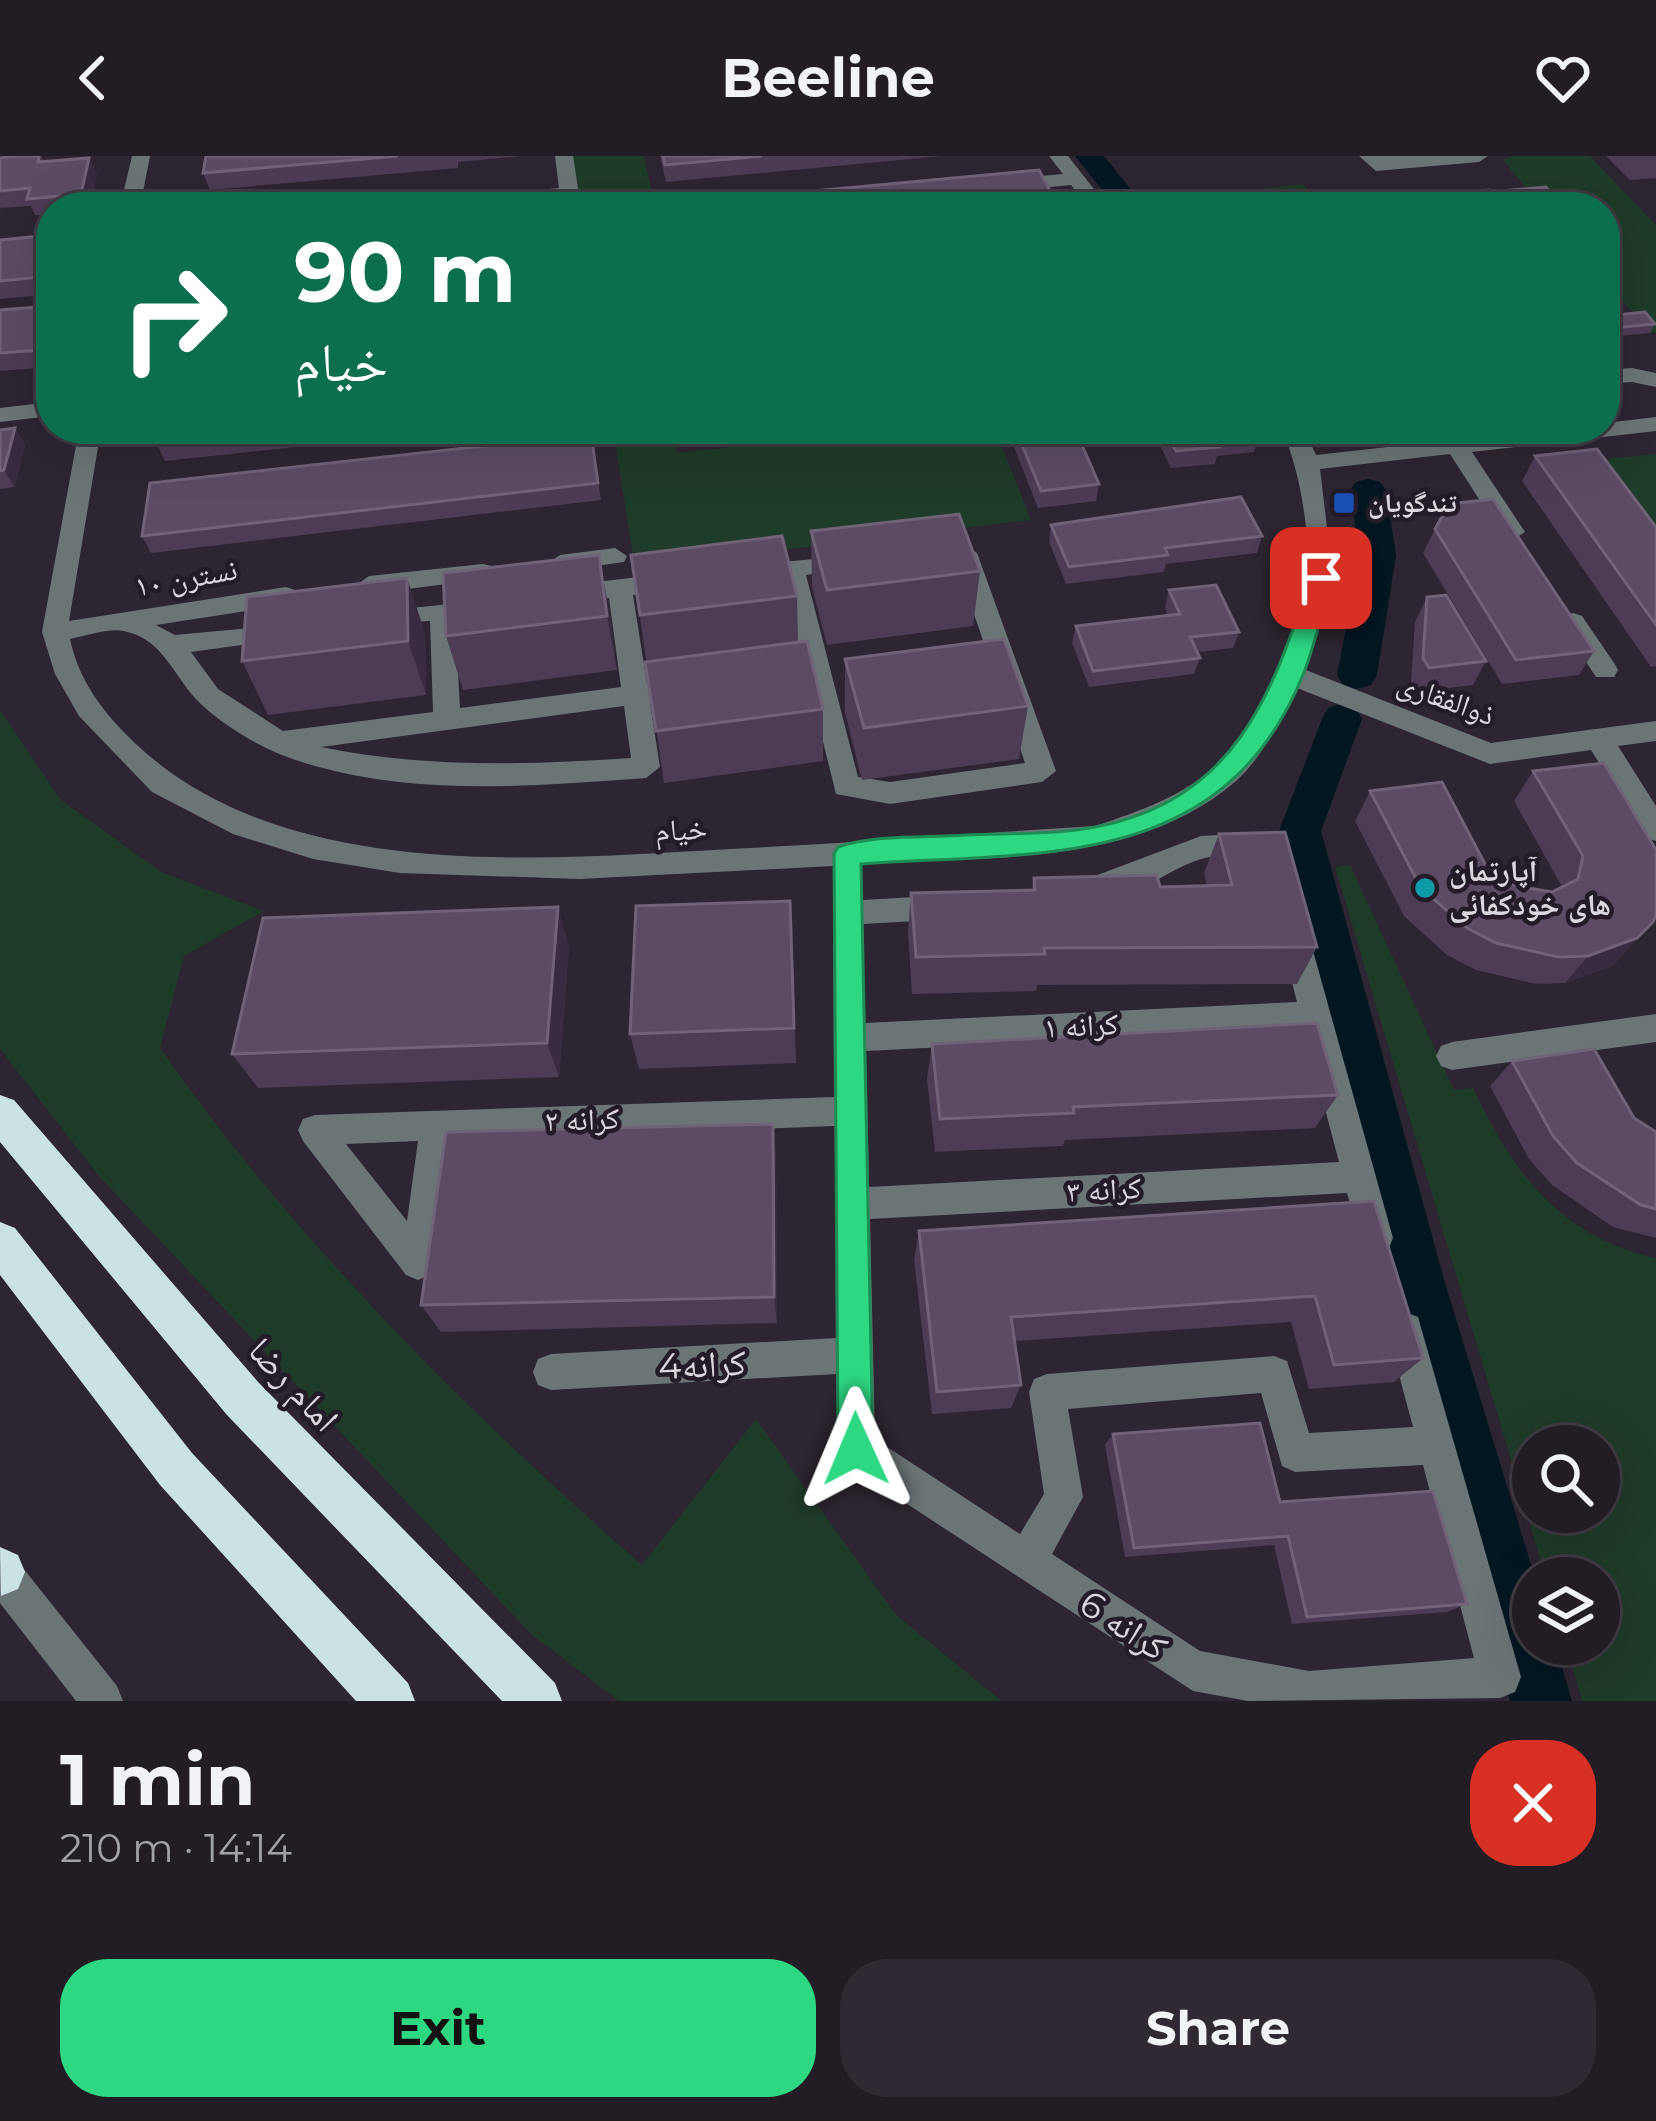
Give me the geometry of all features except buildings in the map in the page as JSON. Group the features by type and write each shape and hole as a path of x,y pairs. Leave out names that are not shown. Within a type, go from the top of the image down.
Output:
{"highway":[{"name":"امام رضا","path":"0,1113 243,1399 538,1701"},
{"path":"0,1242 176,1469 390,1701"}],"street":[{"path":"133,192 141,156"},
{"path":"564,156 569,192"},
{"path":"1058,156 1085,192"},
{"path":"1368,156 1376,165 1479,156"},
{"path":"982,187 1072,178"},
{"path":"1620,376 1656,380"},
{"path":"0,415 36,411"},
{"path":"1620,428 1656,424"},
{"path":"55,632 87,444"},
{"name":"خیام","path":"55,632 84,704 130,763 206,815 268,837 362,855 459,865 583,868 1095,837 1172,812 1228,771 1263,727 1291,676 1321,578 1308,463 1300,444"},
{"path":"1308,463 1475,444"},
{"path":"1457,446 1528,556"},
{"path":"792,568 847,786 890,793 1042,771 987,650 962,547 941,549"},
{"name":"نسترن ۱۰","path":"55,632 201,606 614,556"},
{"path":"349,622 877,557"},
{"path":"129,622 172,645 190,681 223,710 280,742 355,766 482,779 646,767 620,589"},
{"path":"1553,593 1605,670"},
{"path":"442,610 447,720"},
{"path":"172,645 302,628"},
{"name":"ذوالفقاری","path":"1291,676 1490,754 1656,730"},
{"path":"280,742 727,684"},
{"path":"1598,738 1656,830"},
{"path":"1077,891 1137,876 1201,847 1271,844 1276,865"},
{"path":"847,854 854,1355"},
{"path":"846,914 991,903"},
{"path":"1026,1561 1064,1497 1047,1392 1274,1374 1295,1454 1436,1445 1357,1177 1288,908"},
{"name":"کرانه ۱","path":"848,1038 1315,1015"},
{"path":"1452,1057 1656,1028"},
{"name":"کرانه ۲","path":"437,1125 418,1263 315,1130 437,1125 849,1111"},
{"name":"کرانه ۳","path":"852,1204 1357,1177"},
{"name":"کرانه4","path":"551,1372 854,1355"},
{"name":"کرانه 6","path":"854,1355 856,1449 1193,1670 1309,1692 1500,1676 1436,1445"},
{"path":"0,1571 101,1701"}],"green space":[{"path":"571,156 644,156 652,192 577,192"},
{"path":"1590,156 1656,225 1656,333 1650,333 1620,298 1620,192 1530,192 1503,160"},
{"path":"1303,184 1310,192 1231,192"},
{"path":"615,444 675,444 677,453 758,444 1001,444 1031,520 635,568"},
{"path":"1656,454 1656,546 1592,460"},
{"path":"0,710 60,799 161,872 264,911 184,956 160,1048 267,1188 448,1385 642,1565 756,1419 896,1615 1002,1701 619,1701 531,1634 98,1175 0,1049"},
{"path":"1350,865 1454,1090 1473,1088 1523,1173 1566,1217 1622,1248 1656,1258 1656,1701 1582,1701 1572,1665 1620,1665 1620,1557 1540,1557 1533,1533 1620,1533 1620,1425 1512,1425 1512,1463 1335,867"}],"waterway":[{"path":"1089,156 1119,192"},
{"path":"1357,675 1378,555 1368,490"},
{"path":"1342,719 1300,831 1419,1283 1541,1701"}],"place":[{"name":"تندگویان","path":"1344,503"},
{"name":"آپارتمان های خودکفائی","path":"1425,888"}],"route":[{"path":"856,1449 847,854 1095,837 1172,812 1228,771 1263,727 1291,676 1321,578"}]}
